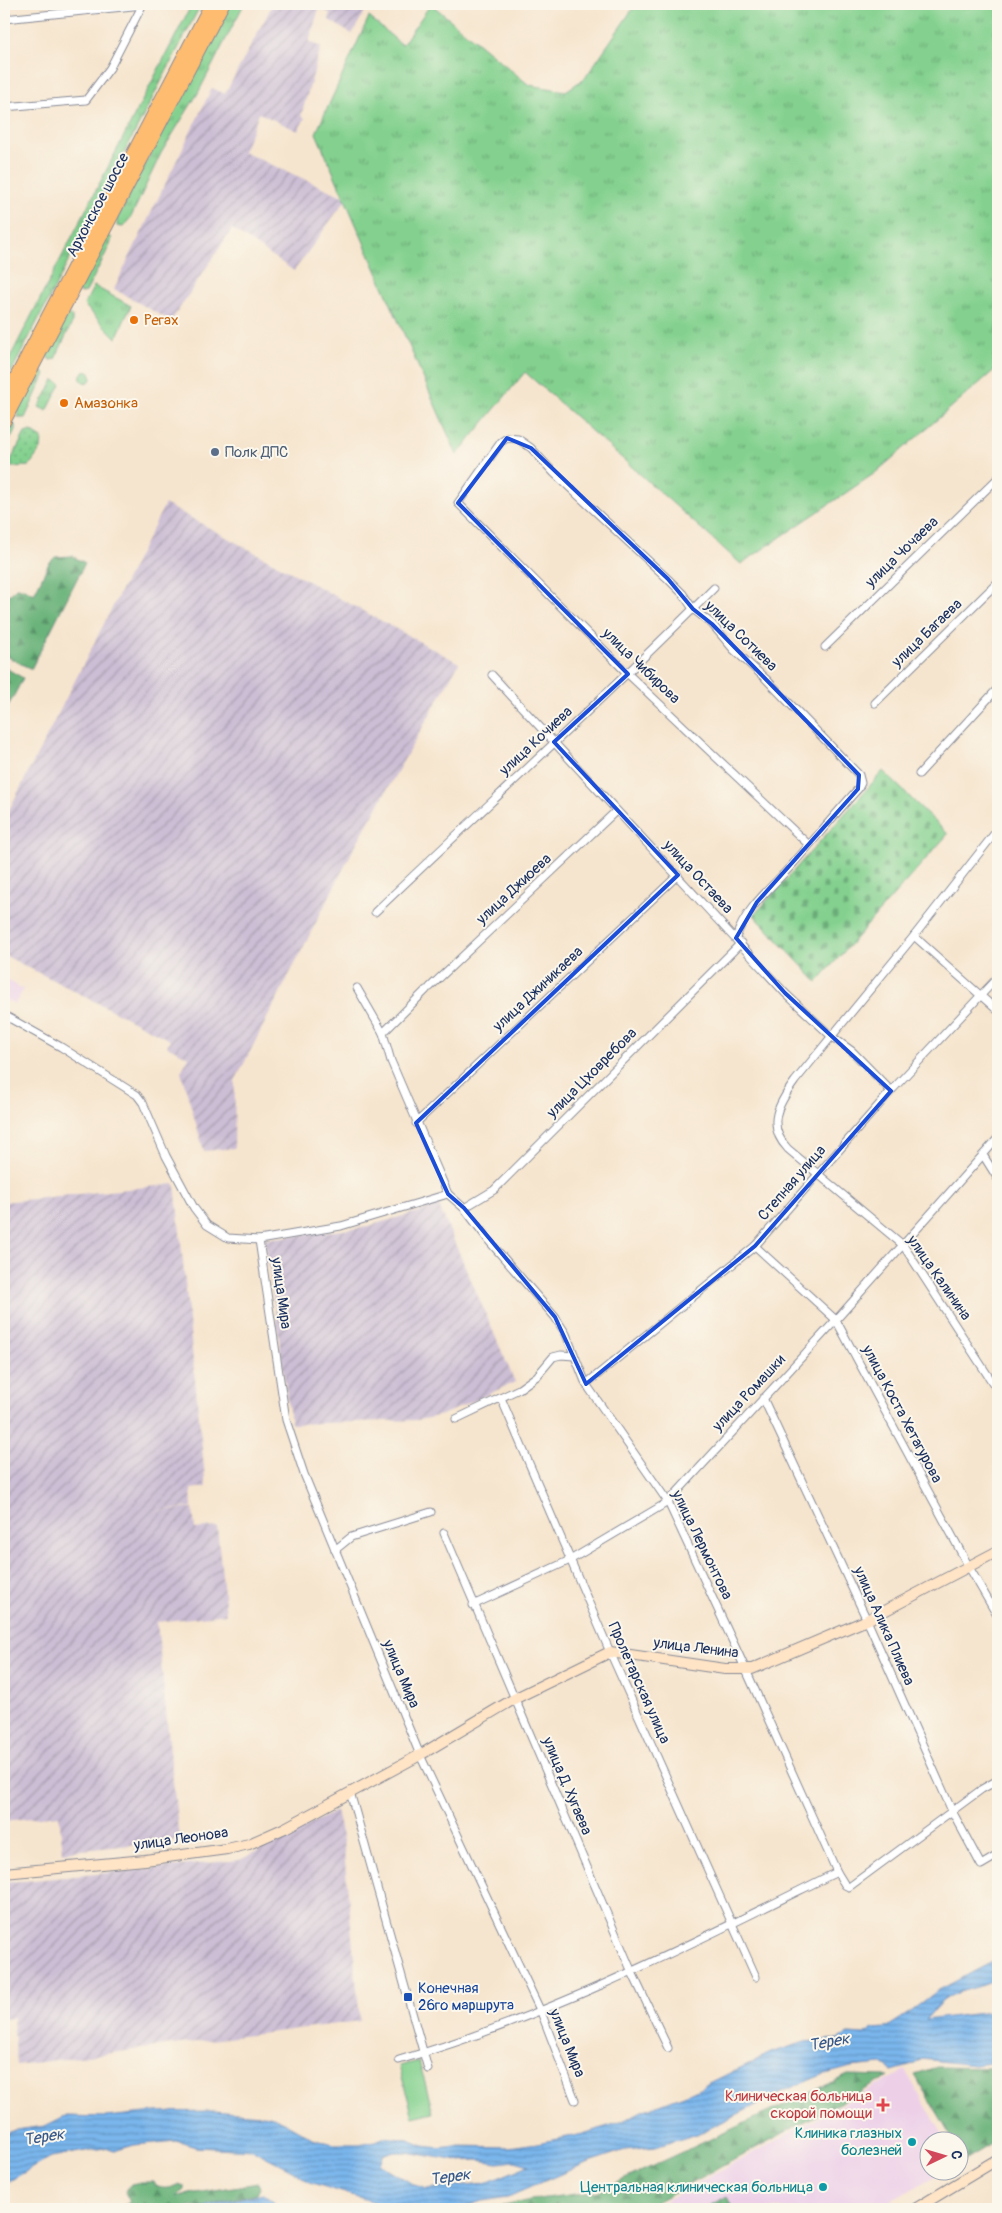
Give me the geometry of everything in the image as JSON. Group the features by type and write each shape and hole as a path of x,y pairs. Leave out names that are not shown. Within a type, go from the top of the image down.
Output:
{"highway":[{"name":"Архонское шоссе","path":"4,400 211,4"},
{"name":"Архонское шоссе","path":"4,422 223,4"}],"street":[{"path":"4,19 143,5"},
{"path":"4,87 5,107 86,100 110,68 143,5"},
{"name":"улица Сотиева","path":"458,503 501,442 507,438 518,439 531,448 554,474 668,579 683,594 693,609 712,624 734,650 766,679 860,775 861,783 858,789 746,916 740,926 739,940"},
{"name":"улица Чочаева","path":"825,647 998,478"},
{"name":"улица Чибирова","path":"458,503 628,674 809,845"},
{"name":"улица Багаева","path":"874,702 998,582"},
{"name":"улица Кочиева","path":"375,912 628,674 714,588"},
{"name":"улица Остаева","path":"492,675 616,811 739,940 785,993 831,1036 852,1051 891,1091"},
{"path":"919,774 998,688"},
{"name":"улица Джиоева","path":"383,1032 616,811"},
{"path":"831,1036 914,936 998,829"},
{"name":"улица Джиникаева","path":"416,1123 678,875"},
{"path":"914,936 998,1011"},
{"name":"улица Цховребова","path":"464,1208 494,1190 739,940"},
{"name":"Степная улица","path":"586,1384 755,1246 891,1091 998,977"},
{"path":"357,988 383,1032 390,1061 448,1194 464,1208"},
{"path":"4,1015 61,1047 137,1095 143,1103 166,1156 194,1208 207,1225 222,1235 240,1240 259,1240 341,1226 448,1194"},
{"name":"улица Калинина","path":"831,1036 779,1102 777,1130 782,1142 903,1245 998,1391"},
{"name":"улица Ромашки","path":"472,1604 570,1560 668,1502 836,1320 998,1138"},
{"path":"983,1155 998,1180"},
{"name":"улица Лермонтова","path":"464,1208 489,1241 555,1317 566,1334 586,1384 668,1502 837,1872"},
{"name":"улица Мира","path":"259,1240 286,1420 304,1474 420,1755 540,2012 575,2100"},
{"name":"улица Коста Хетагурова","path":"755,1246 836,1320 969,1567 998,1617"},
{"path":"456,1419 519,1389 537,1376 553,1357 562,1355 574,1356"},
{"name":"Пролетарская улица","path":"501,1398 610,1652 756,1977"},
{"name":"улица Алика Плиева","path":"763,1398 867,1620 952,1811 981,1865 998,1855"},
{"path":"335,1550 351,1537 431,1512"},
{"name":"улица Д. Хугаева","path":"444,1533 472,1604 630,1970 668,2048"},
{"name":"улица Ленина","path":"610,1652 726,1669 746,1670 760,1667 867,1620 998,1551"},
{"path":"420,1755 514,1699 610,1652"},
{"name":"улица Леонова","path":"4,1873 145,1860 249,1844 284,1828 420,1755"},
{"path":"399,2060 540,2012 733,1923 837,1872 849,1887 982,1789 998,1780"},
{"path":"351,1792 428,2069"},
{"path":"915,2209 931,2205 998,2159"}],"highlighted area":[{"path":"507,438 531,448 668,579 693,609 712,624 859,775 858,789 757,902 736,938 785,993 891,1091 755,1246 586,1384 555,1317 464,1208 448,1194 416,1123 678,875 554,742 628,674 458,503"}],"shaded area":[{"path":"273,4 352,4 365,11 352,34 329,20 330,13 319,8 309,42 321,47 301,116 305,118 298,131 259,113 243,152 347,198 294,271 232,229 171,321 114,289 212,88 225,94"},
{"path":"165,504 459,663 355,846 235,1081 234,1148 204,1151 181,1072 189,1057 167,1046 170,1040 4,955 4,820"},
{"path":"4,977 23,990 15,1004 4,999"},
{"path":"175,1184 206,1487 191,1489 192,1507 148,1512 193,1508 195,1529 217,1527 226,1614 157,1622 179,1840 63,1852 59,1815 4,1821 4,1202"},
{"path":"439,1206 515,1382 442,1415 418,1420 291,1424 265,1239 361,1228"},
{"path":"336,1811 343,1841 360,2021 17,2065 13,2018 4,2019 4,1883 240,1860"},
{"name":"Клиническая больница скорой помощи","path":"905,2070 940,2130 920,2130 920,2180 929,2180 876,2209 650,2209"}],"green space":[{"path":"192,4 201,4 4,386 4,369"},
{"path":"228,4 244,4 198,93 161,153 131,217 123,227 117,226 117,219"},
{"path":"431,4 529,85 566,91 585,78 636,4 998,4 998,367 875,473 741,564 525,372 457,455 316,133 369,17 402,45"},
{"path":"107,234 112,238 110,245 86,292 77,291"},
{"path":"94,286 131,306 116,338 84,305"},
{"path":"67,315 72,317 72,323 55,359 50,360 45,354"},
{"path":"41,371 45,374 25,418 19,418 18,407 24,393 32,379"},
{"path":"86,371 92,377 86,383 80,377"},
{"path":"54,380 61,384 47,411 39,407"},
{"path":"10,423 15,425 15,430 4,451 4,430"},
{"path":"31,431 42,438 41,449 29,466 10,467 9,464 25,433"},
{"path":"72,556 85,563 31,669 4,655 4,595 11,594 16,588 22,588 34,594 49,563 55,557"},
{"path":"4,667 23,678 4,711"},
{"path":"883,771 948,834 817,982 754,915"},
{"path":"419,2061 433,2112 413,2117 399,2066"},
{"path":"937,2067 998,2068 998,2140 970,2157 970,2130 947,2130 914,2074"},
{"path":"848,2075 889,2076 643,2209 491,2209 530,2200 599,2191"},
{"path":"154,2182 156,2186 162,2188 179,2184 184,2186 184,2190 177,2196 258,2183 260,2187 257,2193 208,2205 207,2209 198,2209 197,2206 182,2209 117,2209 130,2202 125,2192 131,2184"},
{"path":"727,2196 735,2209 703,2209"}],"water":[{"name":"Терек","path":"998,1959 998,1978 992,1982 950,1996 939,2004 925,2020 998,2011 998,2062 974,2065 922,2059 913,2065 892,2071 882,2064 851,2067 822,2075 788,2089 700,2133 655,2147 625,2150 586,2163 508,2197 482,2201 458,2209 397,2209 309,2182 294,2171 253,2150 196,2147 176,2141 134,2145 114,2151 106,2148 51,2157 4,2184 4,2134 16,2130 45,2126 65,2116 106,2117 156,2112 213,2111 273,2116 315,2140 334,2144 359,2144 376,2141 385,2137 409,2140 423,2146 440,2148 455,2146 509,2147 583,2134 621,2122 642,2111 689,2093 771,2053 805,2042 839,2039 848,2034 864,2035 873,2029 886,2028 937,1991","holes":["390,2152 407,2152 458,2161 478,2160 498,2163 515,2161 529,2165 486,2183 427,2189 414,2185 380,2164 383,2155"]},
{"path":"263,2193 273,2201 277,2209 195,2209"}],"place":[{"name":"Регах","path":"134,320"},
{"name":"Амазонка","path":"64,403"},
{"name":"Полк ДПС","path":"215,452"},
{"name":"Конечная 26го маршрута","path":"408,1997"},
{"name":"Клиническая больница скорой помощи","path":"883,2105"},
{"name":"Клиника глазных болезней","path":"912,2142"},
{"name":"Центральная клиническая больница","path":"823,2187"}]}
